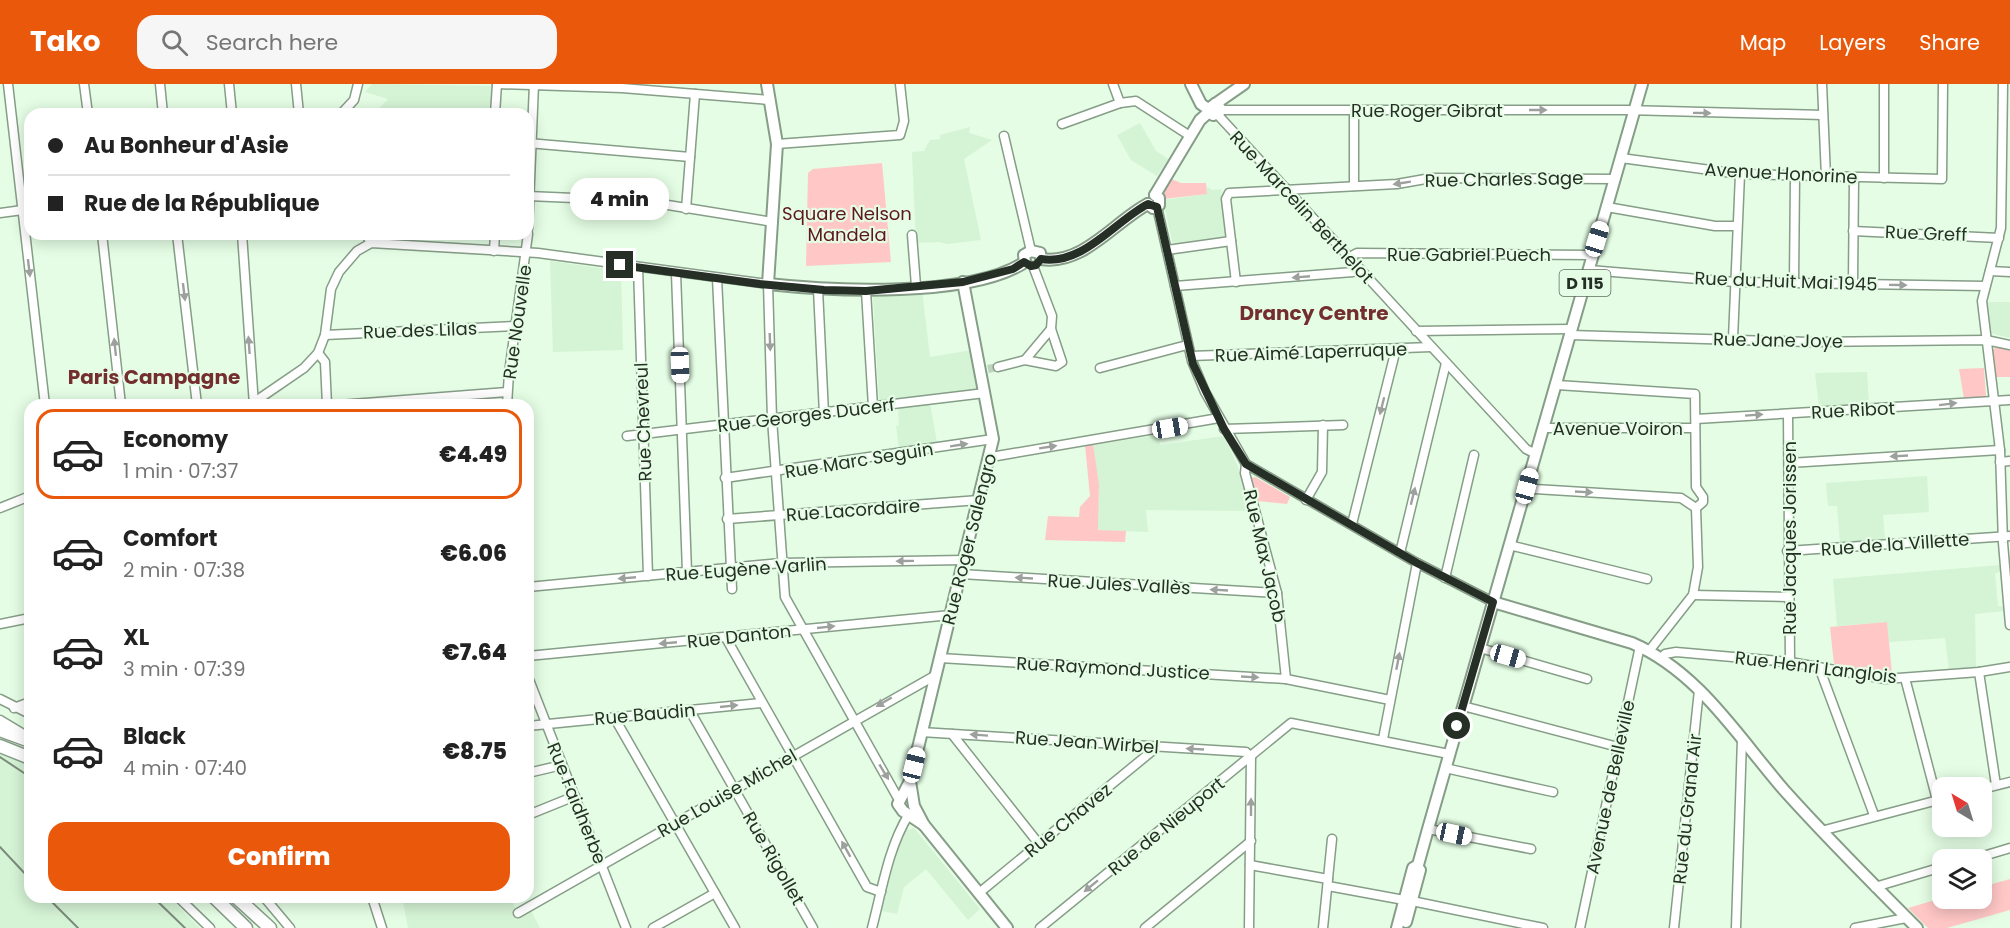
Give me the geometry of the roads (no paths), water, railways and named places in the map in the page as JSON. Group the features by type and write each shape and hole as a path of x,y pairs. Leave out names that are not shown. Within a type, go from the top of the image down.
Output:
{"highway":[{"path":"0,730 24,738"},
{"path":"0,746 24,756"},
{"path":"220,903 246,928"},
{"path":"243,903 270,928"}],"main road":[{"path":"767,84 777,144 768,284 866,291 963,282 1083,249 1153,202 1190,136 1214,110 1244,84"},
{"path":"1191,84 1201,104 1214,110"},
{"path":"1214,110 1218,94 1231,84"},
{"name":"D 115","path":"1404,928 1413,868 1418,865 1642,84"},
{"path":"1031,251 1024,255 1033,262"},
{"path":"965,296 976,279"},
{"name":"Rue Roger Salengro","path":"903,799 910,781 993,439 985,393 984,370 963,282"},
{"path":"1493,602 1645,648 1663,657 1699,690 1821,831 1917,928"},
{"path":"903,799 911,810"},
{"path":"903,799 1007,928"},
{"name":"D 115","path":"1397,928 1408,900"}],"street":[{"path":"8,84 24,196"},
{"path":"84,84 87,108"},
{"path":"160,84 163,108"},
{"path":"229,84 231,108"},
{"path":"297,84 299,108"},
{"path":"347,108 354,100 358,84"},
{"path":"777,144 900,135 904,121 900,84"},
{"path":"1113,84 1120,103"},
{"path":"1822,84 1826,177"},
{"path":"1884,84 1884,178"},
{"name":"Avenue Honorine","path":"1621,158 1740,174 1942,179 1943,84"},
{"path":"2002,84 2006,107 2006,212 1982,300 2000,450 2007,536 2010,625"},
{"path":"495,108 497,87 534,85 622,88 769,100"},
{"path":"532,108 534,85"},
{"path":"687,209 695,94"},
{"path":"1062,124 1120,103 1136,101 1190,136"},
{"name":"Rue Roger Gibrat","path":"1214,110 1635,111 1823,115"},
{"name":"Rue Marcelin Berthelot","path":"1214,110 1285,190 1526,449 1536,454"},
{"path":"1354,110 1354,186"},
{"path":"1004,136 1031,251"},
{"path":"534,143 690,157"},
{"path":"1733,339 1740,174"},
{"path":"1794,283 1795,176"},
{"name":"Rue Charles Sage","path":"1231,241 1226,196 1229,193 1397,184 1431,178 1615,179"},
{"path":"1852,284 1854,178"},
{"path":"534,196 643,201 773,222"},
{"name":"Rue Max Jacob","path":"1153,202 1167,250 1187,345 1224,429 1245,467 1277,593 1286,679"},
{"path":"1607,207 1715,226 1737,226"},
{"path":"0,213 24,210"},
{"name":"Rue Greff","path":"1853,231 1999,238"},
{"path":"912,236 916,286"},
{"path":"29,240 44,399"},
{"path":"103,240 120,399"},
{"path":"178,240 196,399"},
{"path":"242,240 252,399"},
{"path":"259,399 304,368 318,353 325,335 331,289 339,272 357,251 375,240"},
{"path":"494,251 495,240"},
{"name":"Rue Nouvelle","path":"507,392 528,240"},
{"path":"1167,250 1231,241 1236,282"},
{"path":"371,243 527,252 768,284 772,419 785,597 854,720 903,799 900,828 872,928"},
{"name":"Rue Gabriel Puech","path":"1348,258 1357,253 1592,255"},
{"path":"998,367 1025,360 1056,366 1061,364 1062,356 1051,329 1052,316 1033,262"},
{"name":"Rue Chevreul","path":"638,267 648,576"},
{"path":"1175,286 1353,272 1358,268"},
{"name":"Rue du Huit Mai 1945","path":"1589,270 1735,282 1984,286"},
{"path":"1990,271 2010,272"},
{"path":"676,273 687,572"},
{"path":"717,278 732,589"},
{"path":"818,289 824,414"},
{"path":"866,291 873,407"},
{"name":"Rue des Lilas","path":"325,335 515,326"},
{"path":"1025,360 1051,329"},
{"name":"Rue Jane Joye","path":"1416,331 1571,332 1809,342 1986,340 2010,345"},
{"path":"1101,368 1187,345"},
{"name":"Rue Aimé Laperruque","path":"1191,356 1431,347"},
{"path":"1352,524 1396,349"},
{"path":"318,353 325,362 327,399"},
{"path":"1400,553 1446,363"},
{"path":"1557,385 1695,394 1695,487 1703,497 1703,502 1696,508"},
{"path":"417,399 507,392 507,399"},
{"name":"Rue Georges Ducerf","path":"627,436 644,436 985,393"},
{"name":"Rue Ribot","path":"1694,424 1788,414 2010,400"},
{"name":"Rue Jacques Jorissen","path":"1788,414 1787,597 1790,662"},
{"path":"990,457 1219,418"},
{"name":"Avenue Voiron","path":"1543,428 1694,424"},
{"path":"1306,500 1322,472 1323,425"},
{"path":"1224,429 1343,425"},
{"name":"Rue Marc Seguin","path":"725,478 993,439"},
{"path":"1788,463 2000,450"},
{"path":"1445,578 1474,455"},
{"path":"2000,462 2010,461"},
{"path":"1245,467 1352,524 1417,563 1493,602"},
{"path":"1527,486 1535,489 1687,501 1696,508"},
{"path":"0,508 24,498"},
{"name":"Rue Lacordaire","path":"727,519 979,500"},
{"path":"1645,648 1657,639 1693,595 1698,567 1696,508"},
{"name":"Rue de la Villette","path":"1787,551 2007,536"},
{"path":"1509,545 1647,579"},
{"name":"Rue Eugène Varlin","path":"534,586 781,563 964,560"},
{"path":"1417,563 1383,739 1449,754"},
{"name":"Rue Jules Vallès","path":"960,574 1277,593"},
{"path":"1693,595 1787,597"},
{"name":"Rue Danton","path":"534,655 951,615"},
{"path":"0,624 24,619"},
{"path":"726,638 867,887 881,892"},
{"path":"1657,639 1663,657"},
{"path":"1480,648 1587,679"},
{"name":"Avenue de Belleville","path":"1580,928 1618,747 1645,648"},
{"name":"Rue Henri Langlois","path":"1663,657 1676,652 1790,662 1885,679 1979,672 2010,667"},
{"name":"Rue Raymond Justice","path":"940,658 1286,679 1390,700"},
{"path":"1820,667 1874,815"},
{"path":"1979,672 1996,784"},
{"name":"Rue Louise Michel","path":"518,913 936,675"},
{"path":"1905,678 1933,777"},
{"name":"Rue du Grand Air","path":"1674,928 1699,690"},
{"name":"Rue Faidherbe","path":"534,693 626,928"},
{"path":"0,699 24,712"},
{"name":"Rue Baudin","path":"534,726 761,703"},
{"path":"14,708 24,704"},
{"path":"1463,706 1618,747"},
{"name":"Rue Rigollet","path":"690,711 813,928"},
{"path":"614,717 735,928"},
{"path":"0,720 24,736"},
{"name":"Rue de Nieuport","path":"1040,928 1291,723 1383,739"},
{"name":"Rue Jean Wirbel","path":"921,732 1246,752 1251,757"},
{"path":"952,734 1039,844"},
{"path":"1736,928 1742,738"},
{"name":"Rue Chavez","path":"979,894 1157,747"},
{"path":"1248,928 1251,757"},
{"path":"534,772 562,765"},
{"path":"1445,768 1553,792"},
{"path":"1992,785 2010,782"},
{"path":"534,812 574,796"},
{"path":"1821,831 1874,815 1932,802"},
{"path":"900,828 911,810"},
{"path":"900,828 924,825"},
{"path":"1428,829 1531,849"},
{"path":"1323,928 1332,839"},
{"path":"1145,928 1251,841"},
{"path":"1992,853 2010,848"},
{"path":"1250,865 1543,928"},
{"path":"1875,887 1932,870"},
{"path":"653,928 715,893"},
{"path":"184,903 210,928"},
{"path":"269,903 290,928"},
{"path":"374,903 382,928"},
{"path":"1855,928 1906,918"}],"tunnel":[{"path":"988,369 998,367"}],"railway":[{"path":"0,757 24,773"},
{"path":"0,847 24,873"},
{"path":"53,903 78,928"},
{"path":"159,903 185,928"}],"district":[{"name":"Drancy Centre","path":"1314,313"},
{"name":"Paris Campagne","path":"154,377"}],"park label":[{"name":"Square Nelson Mandela","path":"847,223"}]}
